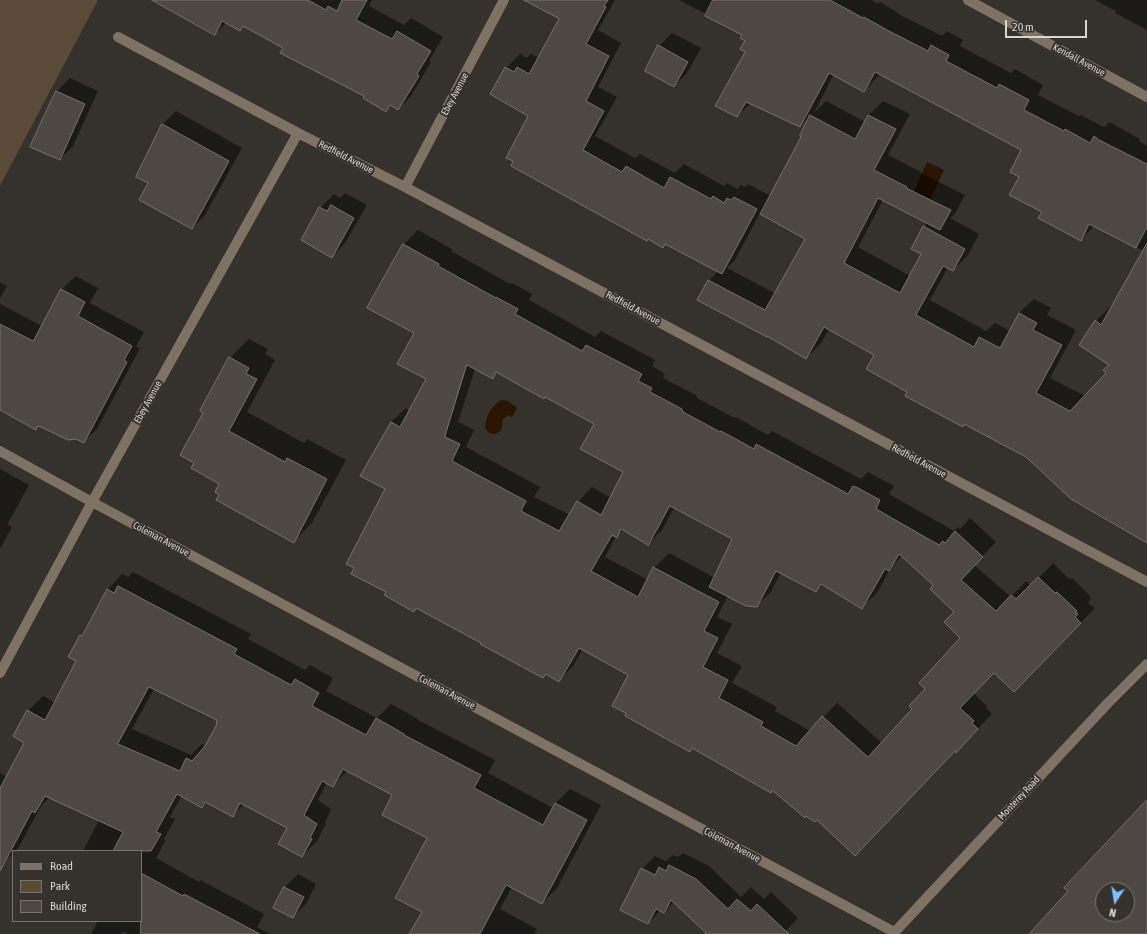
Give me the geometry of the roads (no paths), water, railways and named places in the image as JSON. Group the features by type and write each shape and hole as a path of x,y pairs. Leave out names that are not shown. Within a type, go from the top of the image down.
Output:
{"street":[{"name":"Ebey Avenue","path":"405,187 504,0"},
{"name":"Kendall Avenue","path":"968,0 1147,97"},
{"name":"Redfield Avenue","path":"118,37 298,133 405,187 1147,582"},
{"name":"Ebey Avenue","path":"0,673 92,502 298,133"},
{"name":"Coleman Avenue","path":"0,451 893,933"},
{"name":"Monterey Road","path":"893,933 1108,703 1147,664"}]}
